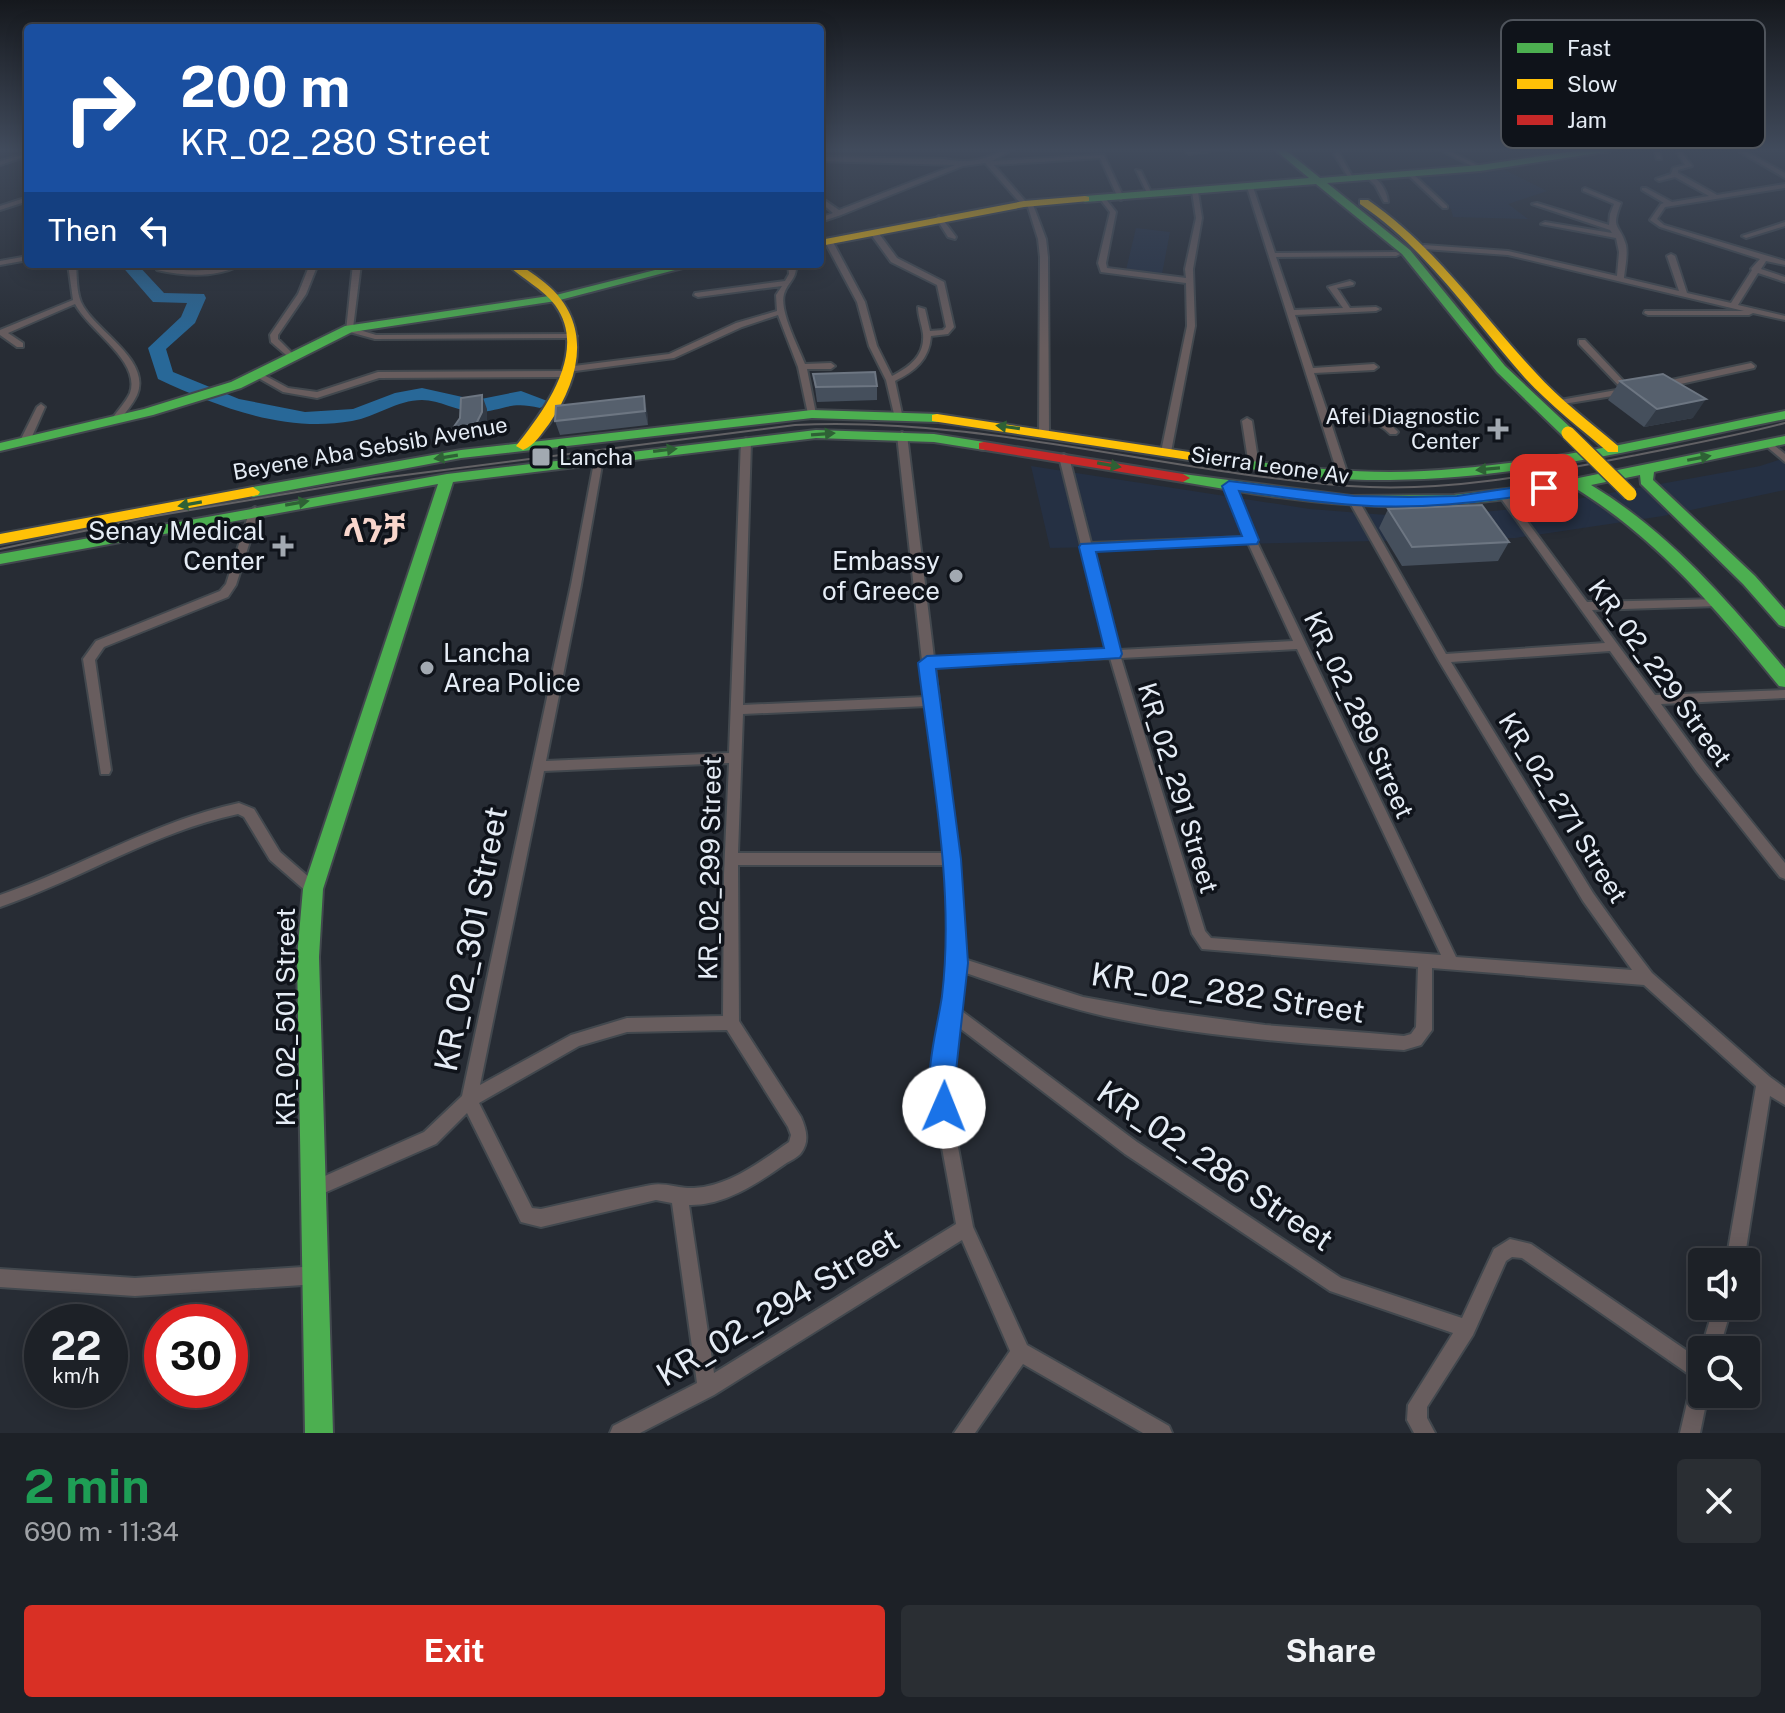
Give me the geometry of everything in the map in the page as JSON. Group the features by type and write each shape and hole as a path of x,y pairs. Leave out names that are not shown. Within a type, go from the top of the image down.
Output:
{"main road":[{"path":"824,243 959,215"},
{"path":"1353,215 1396,254 1443,305 1492,370 1565,440 1564,458"},
{"path":"1365,215 1406,252 1501,369 1575,432 1636,491 1724,565 1785,636"},
{"path":"1381,215 1402,227 1424,247 1455,279 1530,375 1613,449"},
{"path":"523,446 537,433 550,409 565,372 573,336 566,312 556,298 524,268"},
{"path":"0,447 236,385 259,376 311,345 349,329 556,298 676,268"},
{"path":"550,409 548,425 553,442"},
{"name":"Sierra Leone Av","path":"750,420 812,414 898,414 1044,432 1254,466 1343,475 1437,474 1564,458 1785,415"},
{"name":"Beyene Aba Sebsib Avenue","path":"0,539 348,473 553,442 750,420"},
{"name":"Sierra Leone Av","path":"746,441 841,433 902,435 1064,457 1229,486 1354,501 1457,500 1503,495 1777,442"},
{"name":"Beyene Aba Sebsib Avenue","path":"7,558 255,510 447,478 746,441"},
{"path":"1648,467 1646,481 1738,569 1785,621"},
{"name":"KR_02_501 Street","path":"319,1433 318,1275 308,957 313,889 447,478"},
{"path":"1575,482 1623,508 1678,557 1785,681"},
{"path":"1636,491 1785,660"},
{"path":"7,558 22,535"}],"street":[{"path":"1032,215 1042,239 1044,257 1044,432"},
{"path":"1112,215 1102,263 1104,270 1189,281"},
{"path":"1166,452 1191,326 1189,281 1199,215"},
{"path":"1259,215 1343,475"},
{"path":"1569,215 1611,228 1623,251 1620,279"},
{"path":"1611,228 1612,215"},
{"path":"1657,215 1654,223 1785,263"},
{"path":"939,218 952,237"},
{"path":"1545,224 1617,236"},
{"path":"1746,236 1785,224"},
{"path":"874,233 894,260 941,284 950,327 945,332 927,334"},
{"path":"1314,241 1319,257"},
{"path":"824,243 861,302 878,360 890,380 898,414"},
{"path":"1424,247 1508,253 1785,318"},
{"path":"1272,255 1396,254"},
{"path":"1671,256 1684,294"},
{"path":"1734,305 1764,258"},
{"path":"0,263 24,259"},
{"path":"72,268 76,301 89,321 133,368 136,381 134,394 116,419"},
{"path":"160,268 200,274 226,268"},
{"path":"292,357 274,340 274,335 302,294 312,268"},
{"path":"357,268 349,329 375,337 573,336"},
{"path":"698,295 784,283 793,274 792,268"},
{"path":"1755,269 1785,280"},
{"path":"784,283 781,312 802,367 812,414"},
{"path":"1348,310 1332,287 1350,283"},
{"path":"0,332 76,301"},
{"path":"890,380 920,362 927,347 921,309"},
{"path":"1291,313 1376,309"},
{"path":"259,376 286,390 317,395 389,374 565,372 671,356 739,325 781,312"},
{"path":"1648,313 1761,312"},
{"path":"0,332 20,345"},
{"path":"1582,342 1628,391"},
{"path":"802,367 831,366"},
{"path":"1655,387 1751,366"},
{"path":"1310,371 1374,367"},
{"path":"1560,403 1641,389"},
{"path":"25,441 41,407"},
{"path":"1325,417 1376,417 1385,421 1393,432"},
{"path":"1247,421 1254,466"},
{"path":"902,435 930,701 951,859 957,963 942,1089 965,1228 1020,1352 1162,1433"},
{"name":"KR_02_299 Street","path":"731,1023 732,859 746,441"},
{"path":"1777,442 1785,459"},
{"name":"KR_02_291 Street","path":"1064,457 1114,654 1199,934 1207,944 1425,960"},
{"name":"KR_02_301 Street","path":"598,459 576,585 469,1100 527,1216 541,1218 656,1192 679,1196"},
{"name":"KR_02_289 Street","path":"1229,486 1251,540 1451,962"},
{"name":"KR_02_229 Street","path":"1503,495 1652,700 1785,873"},
{"name":"KR_02_271 Street","path":"1354,501 1443,658 1588,897 1647,978 1764,1083 1785,1097"},
{"path":"105,770 89,659 92,651 100,644 161,617 224,594 231,585 255,510"},
{"path":"1087,547 1251,540"},
{"path":"1584,606 1718,602"},
{"path":"927,663 1302,645"},
{"path":"1443,658 1613,647"},
{"path":"1652,700 1785,694"},
{"path":"737,710 930,701"},
{"path":"537,766 736,758"},
{"path":"0,901 29,892 171,830 239,808 249,813 275,856 313,889"},
{"path":"732,859 951,859"},
{"path":"1425,960 1647,978"},
{"name":"KR_02_282 Street","path":"957,963 1052,996 1125,1013 1328,1039 1404,1043 1416,1040 1424,1030 1425,960"},
{"name":"KR_02_286 Street","path":"951,1012 1131,1148 1336,1285 1467,1329"},
{"path":"314,1190 430,1138 469,1100 546,1055 603,1030 627,1025 731,1023 795,1123 799,1135 795,1147 719,1193 698,1199 679,1196 707,1388"},
{"path":"1737,1248 1764,1083"},
{"name":"KR_02_294 Street","path":"620,1433 707,1388 965,1228"},
{"path":"1425,1433 1417,1420 1417,1405 1467,1329 1500,1255 1510,1248 1525,1250 1688,1364"},
{"path":"0,1278 135,1287 318,1275"},
{"path":"964,1433 1020,1352"},
{"path":"1690,1433 1695,1408"}],"shaded area":[{"path":"1522,215 1528,219 1453,217"},
{"path":"1136,228 1170,232 1162,274 1126,270"},
{"path":"1785,458 1785,490 1663,516 1515,538 1050,548 1031,466 1310,509 1425,518 1532,507 1760,466"}],"building":[{"path":"875,372 877,386 816,387 813,374"},
{"path":"1663,374 1706,399 1657,409 1620,381"},
{"path":"482,395 482,412 476,424 453,428 460,418 461,398"},
{"path":"644,396 645,411 555,421 556,406"},
{"path":"1482,505 1509,542 1412,547 1388,509"}],"waterway":[{"path":"132,268 159,298 198,298 189,319 157,348 165,375 232,403 281,415 329,418 362,413 393,399 411,395 429,395 476,406 513,397 540,402"}],"tram line":[{"path":"0,549 149,517 374,479 795,425 865,424 935,429 1280,479 1349,486 1422,487 1530,475 1785,423"}],"traffic: fast":[{"path":"1360,215 1406,252 1501,369 1568,433"},
{"path":"0,447 148,412 236,385 349,329 556,298 676,268"},
{"path":"253,492 461,454 812,414 937,418"},
{"path":"1209,459 1346,475 1442,474 1590,454 1785,415"},
{"path":"0,559 447,478 816,434 934,438 984,446"},
{"path":"1183,478 1322,498 1407,502 1454,500 1597,480 1785,440"},
{"path":"1648,467 1646,481 1749,580 1785,621"},
{"path":"319,1433 308,957 313,889 447,478"},
{"path":"1575,482 1607,501 1664,546 1714,597 1785,681"}],"traffic: slow":[{"path":"824,242 967,215"},
{"path":"1383,215 1434,260 1530,375 1613,449"},
{"path":"518,268 547,290 564,310 572,345 564,383 556,401 523,446"},
{"path":"937,418 1209,459"},
{"path":"1568,433 1630,494"},
{"path":"0,539 253,492"}],"traffic: jam":[{"path":"984,446 1183,478"}],"place":[{"name":"Afei Diagnostic Center","path":"1498,429"},
{"name":"Lancha","path":"541,457"},
{"name":"Senay Medical Center","path":"283,546"},
{"name":"Embassy of Greece","path":"956,576"},
{"name":"Lancha Area Police","path":"427,668"}],"district":[{"name":"ላንቻ","path":"374,530"}],"route":[{"path":"944,1107 942,1089 957,963 951,859 927,663 1114,654 1087,547 1251,540 1229,486 1354,501 1409,502 1457,500 1544,488"}]}
